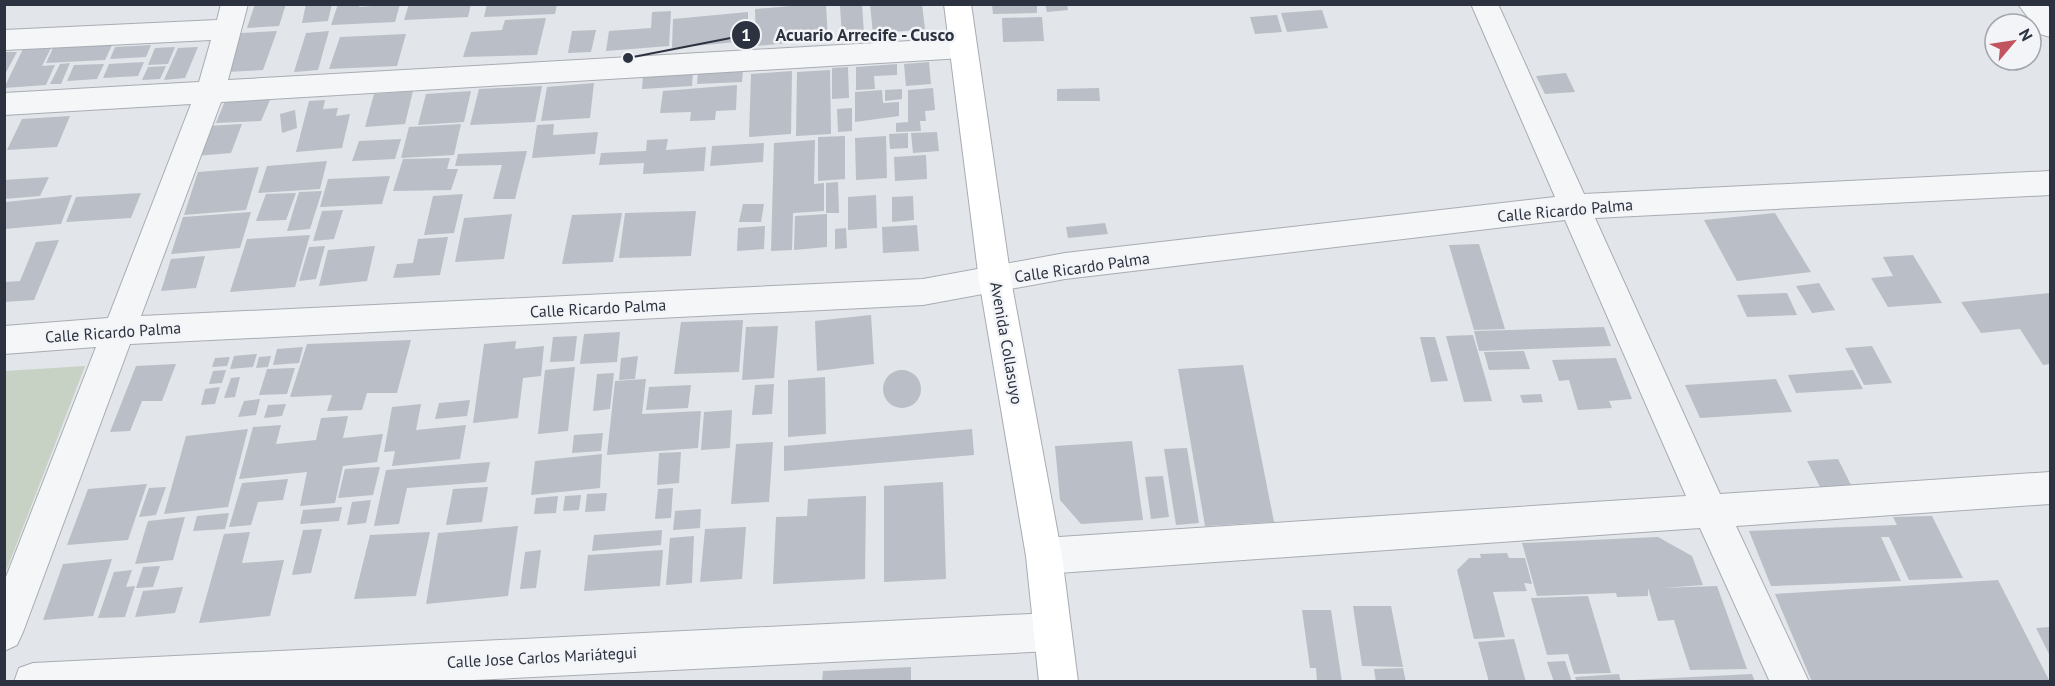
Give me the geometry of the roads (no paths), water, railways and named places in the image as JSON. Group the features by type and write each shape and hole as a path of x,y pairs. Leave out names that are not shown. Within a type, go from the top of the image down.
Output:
{"street":[{"name":"Avenida Collasuyo","path":"957,4 995,280 1044,556 1051,632 1059,681"},
{"path":"1484,4 1711,513 1790,681"},
{"path":"2031,4 2050,27"},
{"path":"4,40 232,17 210,92 4,632"},
{"path":"4,105 963,48"},
{"name":"Calle Ricardo Palma","path":"4,340 117,331 923,292 1077,265 1576,207 2050,183"},
{"path":"1044,556 1711,513 2050,488"},
{"name":"Calle Jose Carlos Mariátegui","path":"33,681 1051,632"}],"place":[{"name":"Acuario Arrecife - Cusco","path":"628,58"}]}
